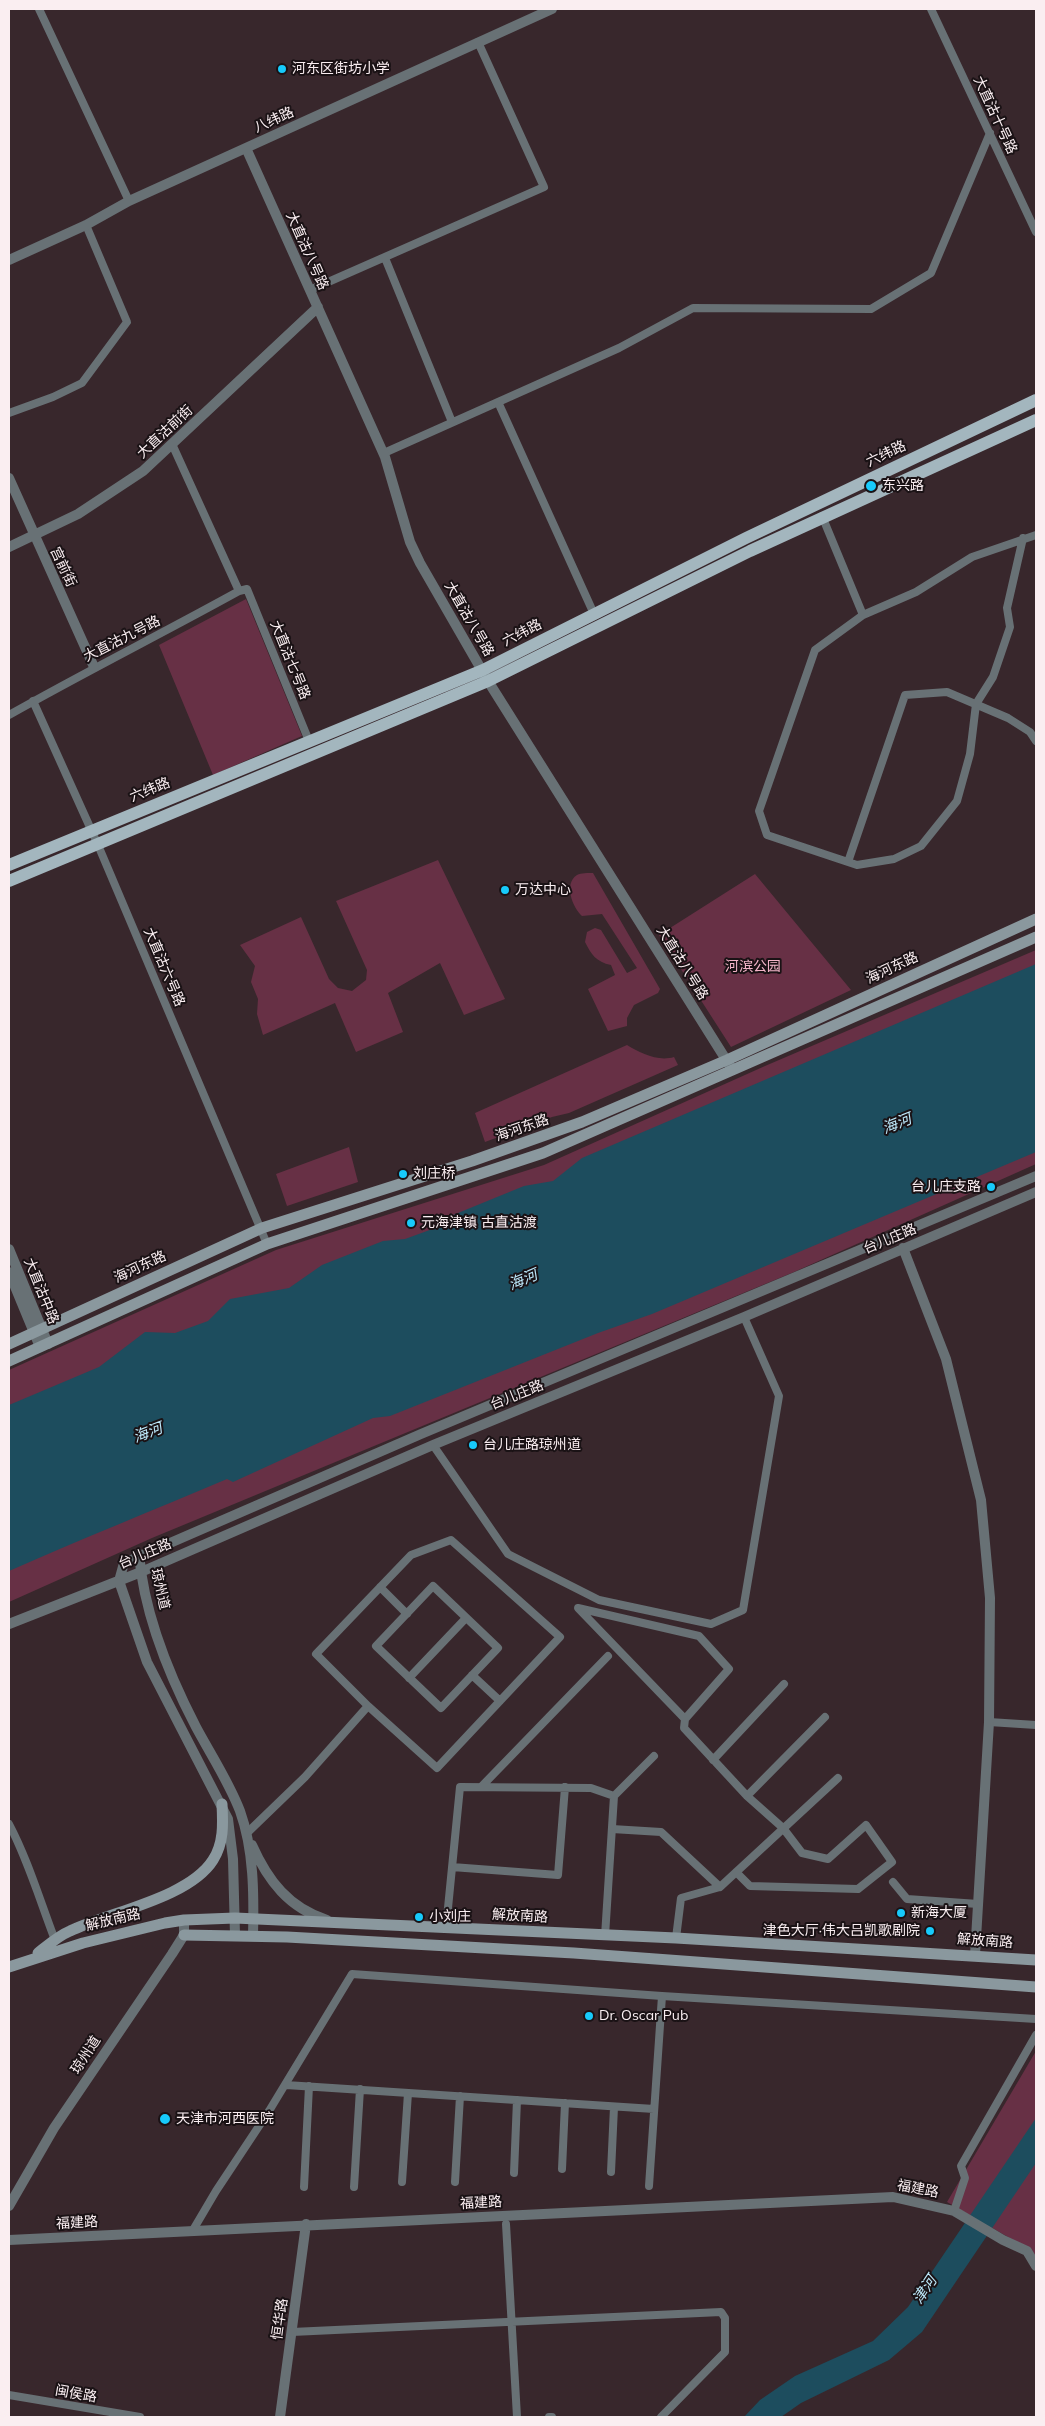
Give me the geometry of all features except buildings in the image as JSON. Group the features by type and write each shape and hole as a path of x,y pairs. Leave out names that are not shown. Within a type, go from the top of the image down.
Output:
{"main road":[{"name":"六纬路","path":"9,865 309,741 485,675 594,614 746,538 1036,400"},
{"name":"六纬路","path":"9,881 98,845 485,675 822,516 1036,420"},
{"name":"海河东路","path":"9,1344 262,1228 543,1137 727,1060 1036,919"},
{"path":"9,1361 267,1244 543,1153 1036,937"},
{"path":"33,1957 55,1940 78,1927 168,1894 198,1877 212,1861 220,1842 223,1825 222,1804"},
{"name":"解放南路","path":"9,1967 33,1957 82,1943 184,1920 235,1918 676,1938 1036,1960"},
{"path":"184,1935 235,1935 593,1954 1036,1987"}],"street":[{"path":"39,9 129,201"},
{"name":"八纬路","path":"9,260 86,225 129,201 552,9"},
{"name":"大直沽十号路","path":"931,9 1036,232"},
{"path":"310,290 544,188 478,42"},
{"path":"384,453 619,348 693,308 870,310 932,273 990,133"},
{"name":"大直沽八号路","path":"246,148 384,453 410,542 420,563 485,675 733,1071"},
{"path":"9,412 53,397 82,383 127,322 86,225"},
{"path":"385,258 452,422"},
{"name":"大直沽前街","path":"9,547 78,514 143,471 318,307"},
{"path":"498,402 594,614"},
{"name":"大直沽七号路","path":"172,444 243,590 309,741"},
{"name":"宫前街","path":"9,478 94,667"},
{"path":"822,516 863,614"},
{"path":"1023,538 1007,608 1010,627 992,677 976,704 970,754 957,801 921,846 894,859 857,865 767,836 759,811 815,650 863,614 916,592 972,557 1023,538 1036,535"},
{"name":"大直沽九号路","path":"9,715 94,667 243,590"},
{"path":"848,862 905,695 947,692 1008,718 1030,732 1036,741"},
{"name":"大直沽六号路","path":"33,701 98,845 262,1228 267,1244"},
{"name":"台儿庄路","path":"139,1554 1036,1176"},
{"name":"台儿庄路","path":"9,1624 141,1572 433,1445 744,1317 1036,1192"},
{"path":"903,1248 946,1359 981,1500 990,1598 989,1722 975,1955"},
{"name":"大直沽中路","path":"9,1249 38,1331"},
{"name":"大直沽中路","path":"9,1272 44,1345"},
{"path":"433,1445 508,1554 599,1600 711,1624 743,1610 779,1396 744,1317"},
{"path":"451,1540 560,1637 500,1701 438,1768 368,1706 316,1654 411,1555 451,1540"},
{"name":"琼州道","path":"118,1580 124,1563 139,1554 147,1604 179,1690 235,1800 247,1833 254,1918 253,1936"},
{"path":"118,1580 147,1662 180,1728 222,1804 231,1829 235,1935"},
{"path":"433,1586 498,1648 441,1708 376,1646 407,1614 433,1586"},
{"path":"380,1588 407,1614"},
{"path":"685,1719 578,1608 699,1636 729,1669 685,1719 684,1728 747,1796 783,1828 802,1853 828,1858 866,1825 892,1862 858,1889 750,1886 736,1872"},
{"path":"409,1678 466,1618"},
{"path":"481,1787 608,1656"},
{"path":"472,1676 500,1701"},
{"path":"714,1760 784,1684"},
{"path":"331,1921 308,1913 281,1893 264,1870 247,1833 305,1777 368,1706"},
{"path":"747,1796 824,1717"},
{"path":"989,1722 1036,1725"},
{"path":"605,1936 614,1796 654,1756"},
{"path":"676,1938 681,1898 720,1887 838,1778"},
{"path":"446,1928 460,1787 591,1788 614,1796"},
{"path":"452,1867 558,1875 565,1787"},
{"path":"9,1824 21,1847 31,1880 55,1940"},
{"path":"612,1829 661,1832 720,1887"},
{"path":"893,1882 908,1899 978,1904"},
{"path":"184,1920 184,1935"},
{"name":"琼州道","path":"9,2206 54,2128 184,1935"},
{"path":"193,2230 216,2191 286,2085 352,1974 662,1996 1036,2019"},
{"path":"649,2186 662,1996"},
{"path":"954,2210 965,2178 960,2166 1036,2035"},
{"path":"286,2085 654,2109"},
{"path":"304,2187 309,2086"},
{"path":"354,2187 360,2089"},
{"path":"402,2182 408,2093"},
{"path":"455,2182 460,2096"},
{"path":"514,2173 518,2100"},
{"path":"562,2170 565,2103"},
{"path":"611,2172 614,2107"},
{"name":"福建路","path":"9,2240 306,2224 893,2197 954,2210 1026,2252 1036,2266"},
{"name":"恒华路","path":"280,2417 306,2224"},
{"path":"506,2224 517,2417"},
{"path":"292,2332 721,2312 725,2318 725,2352 661,2417"},
{"name":"闽侯路","path":"9,2395 140,2417"}],"green space":[{"path":"246,599 302,736 213,775 159,645"},
{"path":"438,860 505,999 464,1015 440,963 388,993 403,1032 356,1052 335,1003 263,1035 257,1014 258,999 251,982 255,966 240,945 301,917 329,979 338,988 352,991 366,980 367,970 336,901"},
{"path":"593,873 660,989 658,993 634,1005 627,1018 627,1026 608,1031 588,989 615,975 611,965 598,960 589,950 585,942 587,932 595,928 601,930 627,973 637,968 602,914 582,916 575,907 570,890 573,879 579,874"},
{"name":"河滨公园","path":"755,874 851,990 731,1047 659,935"},
{"path":"1036,950 1036,1164 794,1272 152,1538 9,1602 9,1370 276,1250 544,1165 765,1066"},
{"path":"627,1045 643,1054 656,1058 674,1057 678,1065 569,1113 552,1117 485,1142 475,1113"},
{"path":"349,1147 358,1182 287,1206 276,1174"},
{"path":"1036,2051 1036,2260 1029,2249 947,2202"}],"water":[{"name":"海河","path":"1036,964 1036,1152 652,1314 598,1333 390,1416 373,1418 233,1482 227,1479 9,1571 9,1405 99,1367 145,1332 175,1333 208,1321 230,1299 289,1288 322,1265 383,1241 405,1239 438,1227 436,1222 524,1186 553,1181 582,1158"},
{"name":"津河","path":"1036,2118 1036,2163 922,2332 889,2360 801,2403 781,2417 744,2417 760,2400 795,2376 873,2341 908,2307"}],"place":[{"name":"河东区街坊小学","path":"282,69"},
{"name":"东兴路","path":"871,486"},
{"name":"万达中心","path":"505,890"},
{"name":"刘庄桥","path":"403,1174"},
{"name":"台儿庄支路","path":"991,1187"},
{"name":"元海津镇 古直沽渡","path":"411,1223"},
{"name":"台儿庄路琼州道","path":"473,1445"},
{"name":"新海大厦","path":"901,1913"},
{"name":"小刘庄","path":"419,1917"},
{"name":"津色大厅·伟大吕凯歌剧院","path":"930,1931"},
{"name":"Dr. Oscar Pub","path":"589,2016"},
{"name":"天津市河西医院","path":"165,2119"}]}
